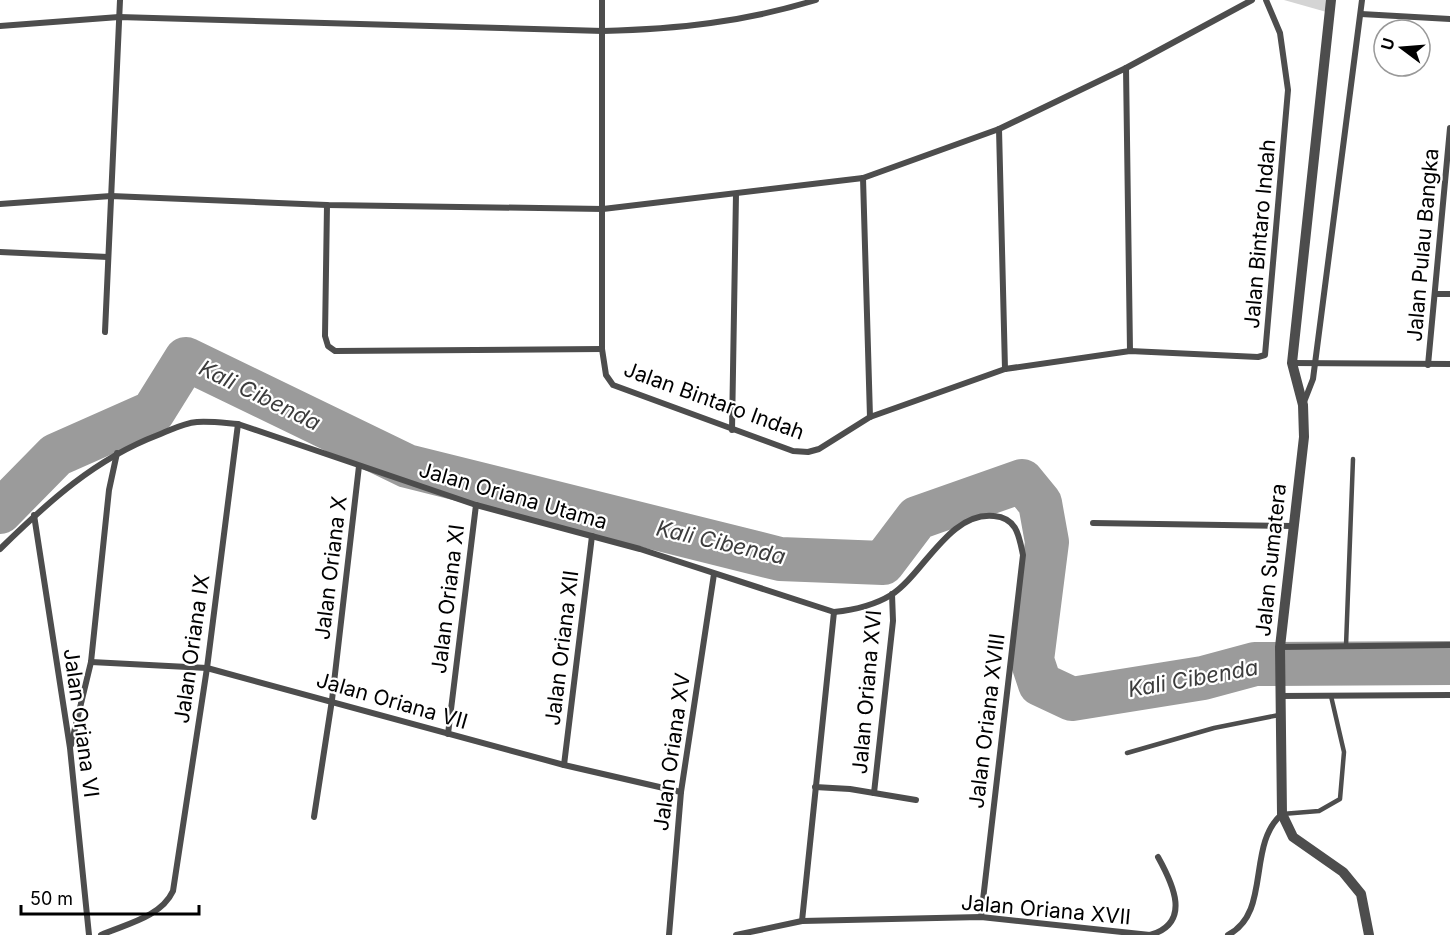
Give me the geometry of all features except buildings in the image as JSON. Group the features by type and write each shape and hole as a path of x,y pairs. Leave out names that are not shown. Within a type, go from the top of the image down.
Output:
{"street":[{"path":"105,332 120,0"},
{"path":"327,205 325,336 328,346 335,351 602,349 602,0"},
{"path":"0,26 119,17 603,31 679,28 766,15 816,0"},
{"path":"0,204 111,196 327,205 603,209 863,178 999,129 1126,68 1252,0"},
{"name":"Jalan Bintaro Indah","path":"602,349 606,375 613,385 793,452 808,452 870,417 1005,369 1131,351 1258,357 1265,354 1288,90 1280,33 1266,0"},
{"name":"Jalan Sumatera","path":"1331,0 1292,363 1303,405 1304,437 1280,647 1279,715 1282,814 1293,837 1342,872 1361,894 1369,935"},
{"name":"Jalan Sumatera","path":"1303,405 1313,379 1362,0"},
{"path":"1361,14 1450,19"},
{"path":"1126,68 1131,351"},
{"name":"Jalan Pulau Bangka","path":"1428,365 1447,199 1450,128"},
{"path":"999,129 1005,369"},
{"path":"863,178 870,417"},
{"path":"732,430 736,194"},
{"path":"0,252 108,257"},
{"path":"1435,294 1450,294"},
{"path":"1292,363 1450,364"},
{"name":"Jalan Oriana Utama","path":"0,549 34,516 87,472 117,453 186,424 199,422 238,424 476,505 592,536 834,612 861,609 892,594 949,535 968,522 991,515 1006,518 1018,530"},
{"name":"Jalan Oriana IX","path":"101,935 154,912 168,902 177,878 238,424"},
{"path":"70,748 91,662 109,490 117,453"},
{"name":"Jalan Oriana X","path":"314,817 332,700 359,466"},
{"name":"Jalan Oriana XI","path":"448,734 476,505"},
{"name":"Jalan Oriana VI","path":"34,516 70,748 89,935"},
{"path":"1093,523 1294,526"},
{"name":"Jalan Oriana XVIII","path":"981,917 1023,555 1018,530"},
{"name":"Jalan Oriana XII","path":"564,765 592,536"},
{"name":"Jalan Oriana XV","path":"669,935 681,792 714,574"},
{"name":"Jalan Oriana XVI","path":"874,793 893,621 892,594"},
{"name":"Jalan Oriana XVI","path":"802,921 834,612"},
{"path":"1280,647 1450,645"},
{"name":"Jalan Oriana VII","path":"91,662 207,668 332,700 564,765 681,792"},
{"path":"1280,693 1331,696 1450,695"},
{"name":"Jalan Oriana XVI","path":"815,787 916,800"},
{"path":"1228,935 1240,929 1250,914 1267,835 1273,821 1282,814"},
{"name":"Jalan Oriana XVII","path":"736,935 802,921 981,917 1150,935 1164,931 1173,921 1176,902 1173,884 1158,857"}],"lane":[{"path":"1346,646 1353,459"},
{"path":"1282,814 1320,811 1340,799 1344,752 1331,696"},
{"path":"1127,753 1214,728 1279,715"}],"shaded area":[{"path":"1284,0 1331,0 1330,13"}],"waterway":[{"name":"Kali Cibenda","path":"0,512 56,455 153,412 186,359 407,466 780,559 883,563 917,518 1022,481 1040,503 1047,542 1032,660 1040,684 1072,699 1203,678 1255,664 1450,663"}]}
